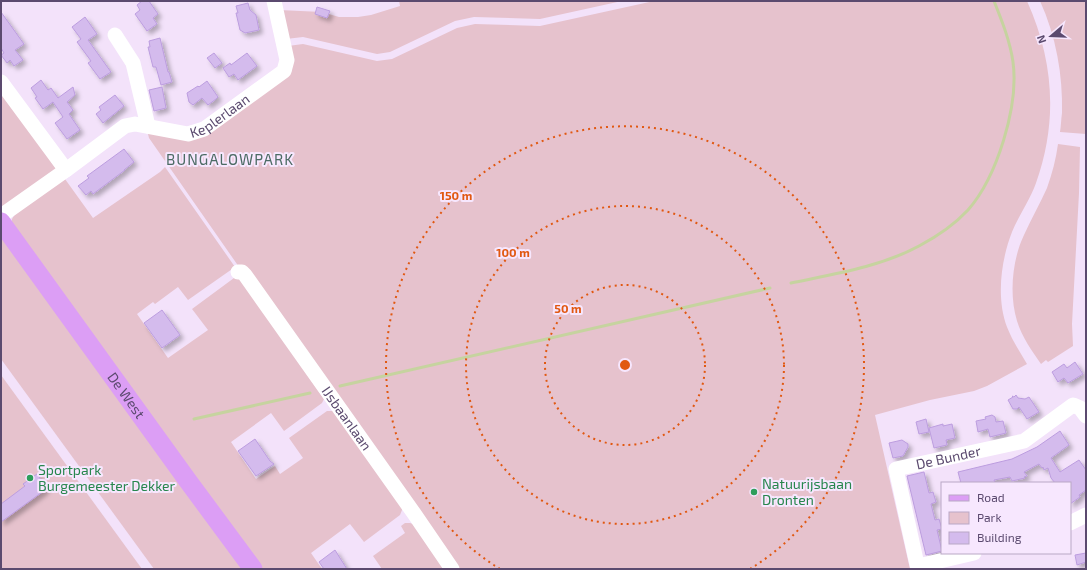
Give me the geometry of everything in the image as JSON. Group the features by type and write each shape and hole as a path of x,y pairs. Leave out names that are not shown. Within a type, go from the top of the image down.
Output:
{"main road":[{"name":"De West","path":"1,222 253,569"}],"street":[{"name":"Keplerlaan","path":"1,216 125,126 135,124 188,134 204,129 284,71 287,60 274,1"},
{"path":"115,35 133,62 148,126"},
{"path":"1,82 66,170"},
{"name":"IJsbaanlaan","path":"238,272 242,272 245,275 452,569"},
{"name":"De Bunder","path":"918,568 896,469 1024,441 1073,405 1080,408 1086,416"},
{"path":"1071,522 1086,515"},
{"path":"918,568 970,554"}],"green space":[{"path":"399,1 622,1 540,19 474,17 455,21 390,52 377,54 303,37 286,39 279,10 322,12 339,17 358,17 371,15 400,6"},
{"path":"654,1 1027,1 1043,46 1048,69 1050,114 1048,137 1036,183 1008,243 1001,279 1001,292 1007,327 1027,364 987,386 974,391 930,400 875,415 910,569 456,569 239,267 149,138 148,134 218,125 292,71 288,46 303,44 377,61 392,59 457,28 475,24 540,26"},
{"path":"1040,1 1086,1 1086,134 1060,132 1062,99 1060,70 1046,14"},
{"path":"1,90 57,170 6,206 1,206"},
{"path":"1058,144 1080,147 1072,324 1073,346 1048,362 1046,360 1041,364 1024,338 1017,321 1013,300 1013,278 1014,266 1020,245 1047,188 1054,166"},
{"path":"165,167 235,267 188,300 178,287 155,304 153,302 137,314 168,358 208,330 192,309 234,278 240,278 324,399 322,403 284,431 271,413 231,442 256,479 275,466 280,474 303,458 289,438 327,411 334,411 402,508 400,515 364,542 350,524 311,553 322,569 260,569 11,225 15,214 65,179 93,218"},
{"path":"1,230 247,569 154,569 1,359"},
{"name":"Sportpark Burgemeester Dekker","path":"1,375 142,569 1,569"},
{"path":"405,523 413,524 445,569 382,569 373,556 405,533 401,526"}],"building":[{"path":"142,1 149,1 158,14 153,18 157,24 147,31 135,14 140,10 137,5"},
{"path":"248,3 250,10 256,15 259,30 245,33 240,30 236,6"},
{"path":"317,7 330,11 327,18 315,14"},
{"path":"1,12 24,44 15,50 23,60 14,66 10,60 7,63 1,55 4,53 1,48"},
{"path":"85,17 97,34 88,40 111,72 100,79 88,63 91,61 77,42 81,39 72,27"},
{"path":"160,38 168,72 172,82 161,85 156,67 153,67 148,47 150,47 149,41"},
{"path":"214,53 222,63 215,68 207,58"},
{"path":"247,53 257,66 238,80 234,74 229,77 223,68 230,63 231,65"},
{"path":"41,80 48,90 51,88 58,98 73,87 75,95 67,102 73,110 69,114 80,130 67,139 55,123 63,117 53,102 43,109 35,98 37,97 31,88"},
{"path":"207,81 218,97 208,105 202,98 193,105 189,102 187,93"},
{"path":"162,87 166,108 154,111 149,90"},
{"path":"115,95 124,106 103,123 96,114 101,110 99,107"},
{"path":"124,149 134,162 93,194 91,191 86,195 78,186 89,178 87,176"},
{"path":"162,310 180,335 162,348 144,323"},
{"path":"1075,362 1083,374 1068,383 1064,378 1058,382 1052,372 1064,364 1067,368"},
{"path":"1016,395 1018,398 1025,399 1029,397 1039,412 1027,419 1019,407 1017,409 1013,409 1008,400 1013,397 1012,396 1014,397"},
{"path":"992,415 995,417 996,422 1003,421 1006,433 990,437 988,429 978,432 976,421 986,419 985,417"},
{"path":"926,419 929,432 919,434 916,422"},
{"path":"943,424 943,426 952,424 955,438 946,440 947,445 934,448 929,428"},
{"path":"1060,431 1069,445 1051,458 1060,472 1079,460 1086,470 1086,490 1079,495 1080,497 1071,503 1071,482 1054,482 1051,478 1048,468 1044,470 1039,464 1024,472 1027,476 1024,477 1025,478 1012,481 1010,477 994,480 995,482 961,482 958,472 1012,459 1037,447"},
{"path":"255,439 270,461 274,464 256,476 238,451"},
{"path":"902,440 908,444 908,447 903,456 893,458 889,443"},
{"path":"924,472 929,493 933,492 936,502 931,504 935,520 939,519 941,526 941,529 937,530 941,551 926,555 907,476"},
{"path":"37,474 46,487 44,489 45,490 1,522 1,504 25,486 23,484"},
{"path":"335,550 347,569 324,569 319,562"},
{"path":"1086,553 1086,562 1077,565 1075,555"}],"waterway":[{"path":"791,283 873,265 904,253 939,234 951,225 968,210 979,196 997,160 1004,140 1013,99 1014,80 1012,54 994,1"},
{"path":"340,386 770,288"},
{"path":"194,419 310,393"}],"place":[{"name":"Sportpark Burgemeester Dekker","path":"30,478"},
{"name":"Natuurijsbaan Dronten","path":"754,492"}],"district":[{"name":"BUNGALOWPARK","path":"230,160"}]}
